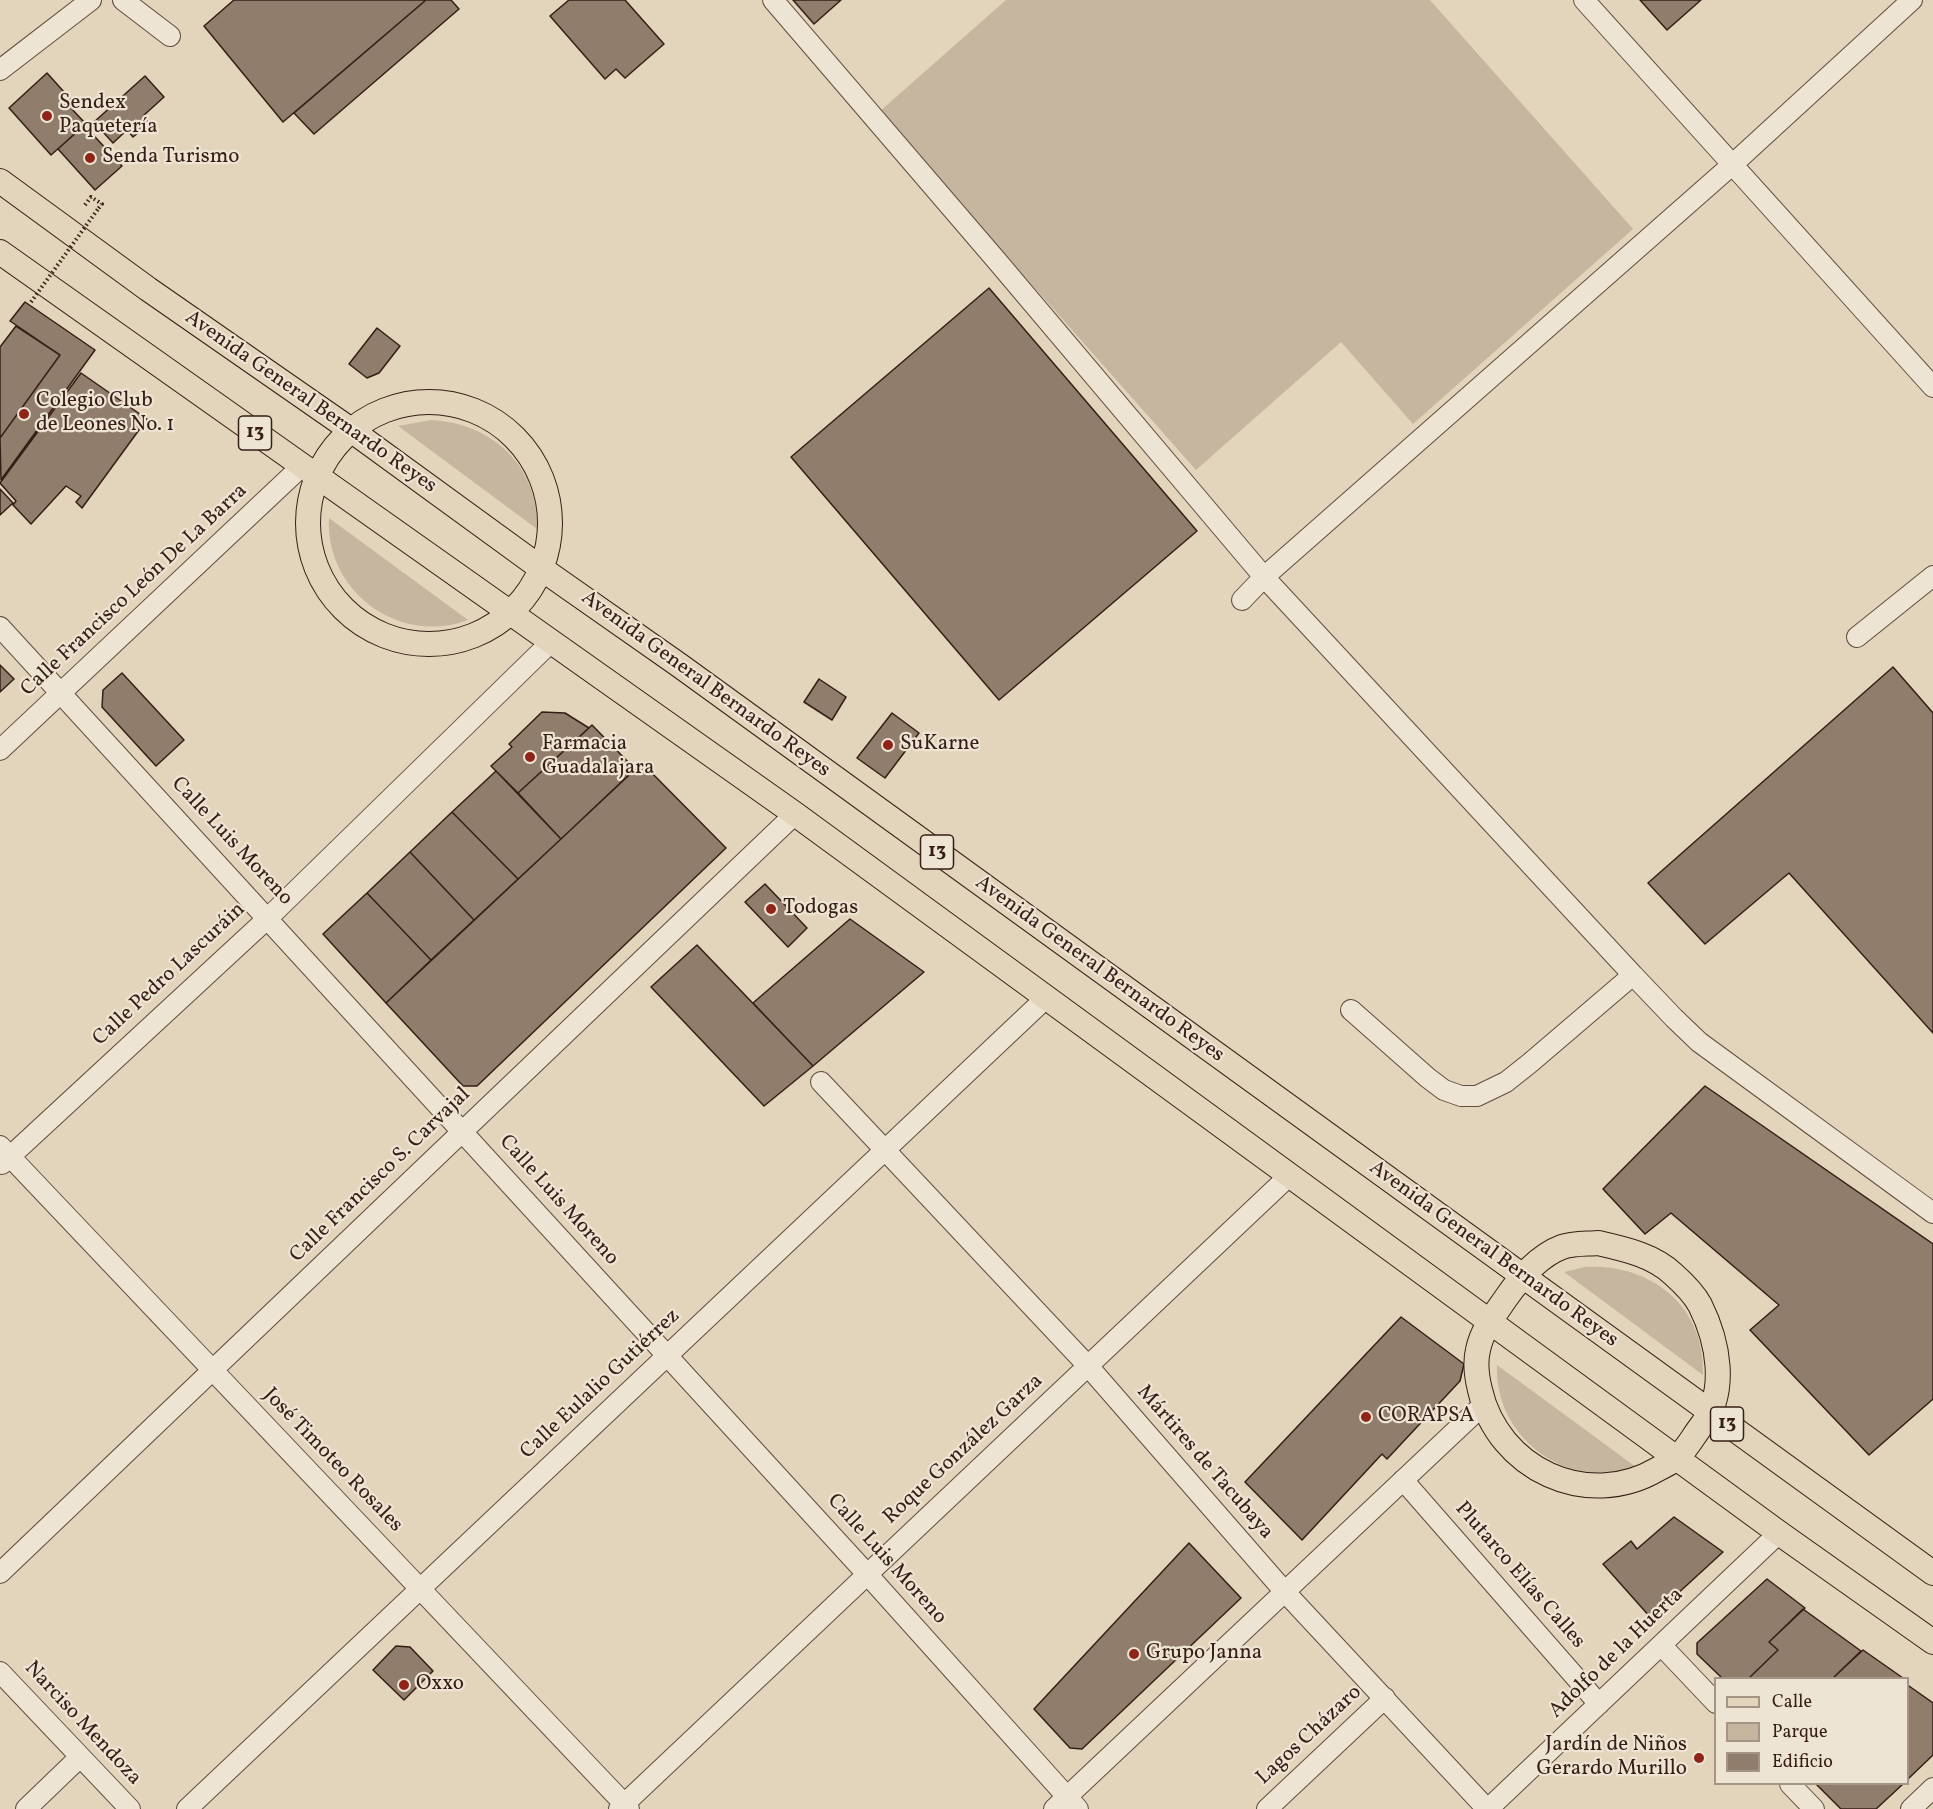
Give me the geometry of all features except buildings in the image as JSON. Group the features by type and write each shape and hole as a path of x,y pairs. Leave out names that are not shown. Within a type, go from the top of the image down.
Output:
{"main road":[{"name":"Avenida General Bernardo Reyes","path":"0,181 148,289 351,430 542,569 679,664 1933,1573"},
{"name":"13","path":"0,252 795,814 1779,1533 1933,1642"},
{"path":"419,403 454,405 479,413 500,424 528,453 547,494 550,524 548,549 542,569 529,592 510,613 482,633 459,641 428,645 393,640 371,630 347,613 328,591 316,569 310,546 308,522 309,471 351,430 379,413 400,406 419,403"},
{"name":"13","path":"1598,1243 1637,1252 1672,1272 1699,1302 1713,1338 1718,1374 1711,1413 1677,1458 1643,1478 1603,1487 1566,1482 1539,1470 1515,1453 1492,1424 1484,1405 1478,1379 1478,1350 1489,1321 1521,1276 1541,1260 1563,1247 1598,1243"}],"street":[{"path":"0,70 51,39 91,0"},
{"path":"123,0 170,36"},
{"path":"773,0 1264,577 1633,975 1699,1042 1933,1213"},
{"path":"1584,0 1933,387"},
{"path":"1242,600 1264,577 1733,164 1912,0"},
{"name":"Calle Francisco León De La Barra","path":"0,750 309,471"},
{"path":"1857,637 1933,576"},
{"name":"Calle Luis Moreno","path":"0,627 867,1574 1066,1805"},
{"name":"Calle Pedro Lascuráin","path":"3,1156 268,918 552,642"},
{"name":"Calle Francisco S. Carvajal","path":"0,1573 795,814"},
{"path":"1351,1010 1444,1090 1461,1096 1477,1096 1506,1082 1633,975"},
{"name":"Calle Eulalio Gutiérrez","path":"188,1809 1047,997"},
{"name":"Mártires de Tacubaya","path":"821,1082 1088,1366 1285,1592 1488,1809"},
{"name":"José Timoteo Rosales","path":"3,1156 212,1370 624,1807"},
{"name":"Roque González Garza","path":"624,1807 1289,1176"},
{"path":"1066,1805 1285,1592 1484,1405"},
{"name":"Plutarco Elías Calles","path":"1403,1480 1599,1704"},
{"name":"Adolfo de la Huerta","path":"1488,1809 1779,1533"},
{"path":"1661,1645 1714,1701"},
{"name":"Narciso Mendoza","path":"0,1672 130,1809"},
{"name":"Lagos Cházaro","path":"1267,1809 1385,1698"},
{"path":"26,1809 80,1757"},
{"path":"1791,1785 1814,1809"},
{"path":"1911,1809 1933,1788"}],"path":[{"path":"31,302 102,204 91,197 85,205"}],"green space":[{"path":"1006,0 1430,0 1633,229 1413,424 1341,342 1196,470 879,112"},
{"path":"431,420 474,429 492,439 508,452 530,486 536,506 537,529 398,426"},
{"path":"329,518 468,620 442,626 417,625 393,618 371,606 353,589 339,568 331,544"},
{"path":"1585,1267 1631,1272 1652,1281 1670,1294 1684,1309 1695,1328 1701,1350 1703,1375 1564,1272"},
{"path":"1497,1365 1636,1467 1610,1473 1585,1472 1561,1465 1540,1453 1522,1436 1508,1415 1499,1391"}],"place":[{"name":"Sendex Paquetería","path":"47,116"},
{"name":"Senda Turismo","path":"90,158"},
{"name":"Colegio Club de Leones No. 1","path":"24,414"},
{"name":"SuKarne","path":"888,745"},
{"name":"Farmacia Guadalajara","path":"530,757"},
{"name":"Todogas","path":"771,909"},
{"name":"CORAPSA","path":"1366,1417"},
{"name":"Grupo Janna","path":"1134,1654"},
{"name":"Oxxo","path":"404,1685"},
{"name":"Jardín de Niños Gerardo Murillo","path":"1699,1758"}]}
